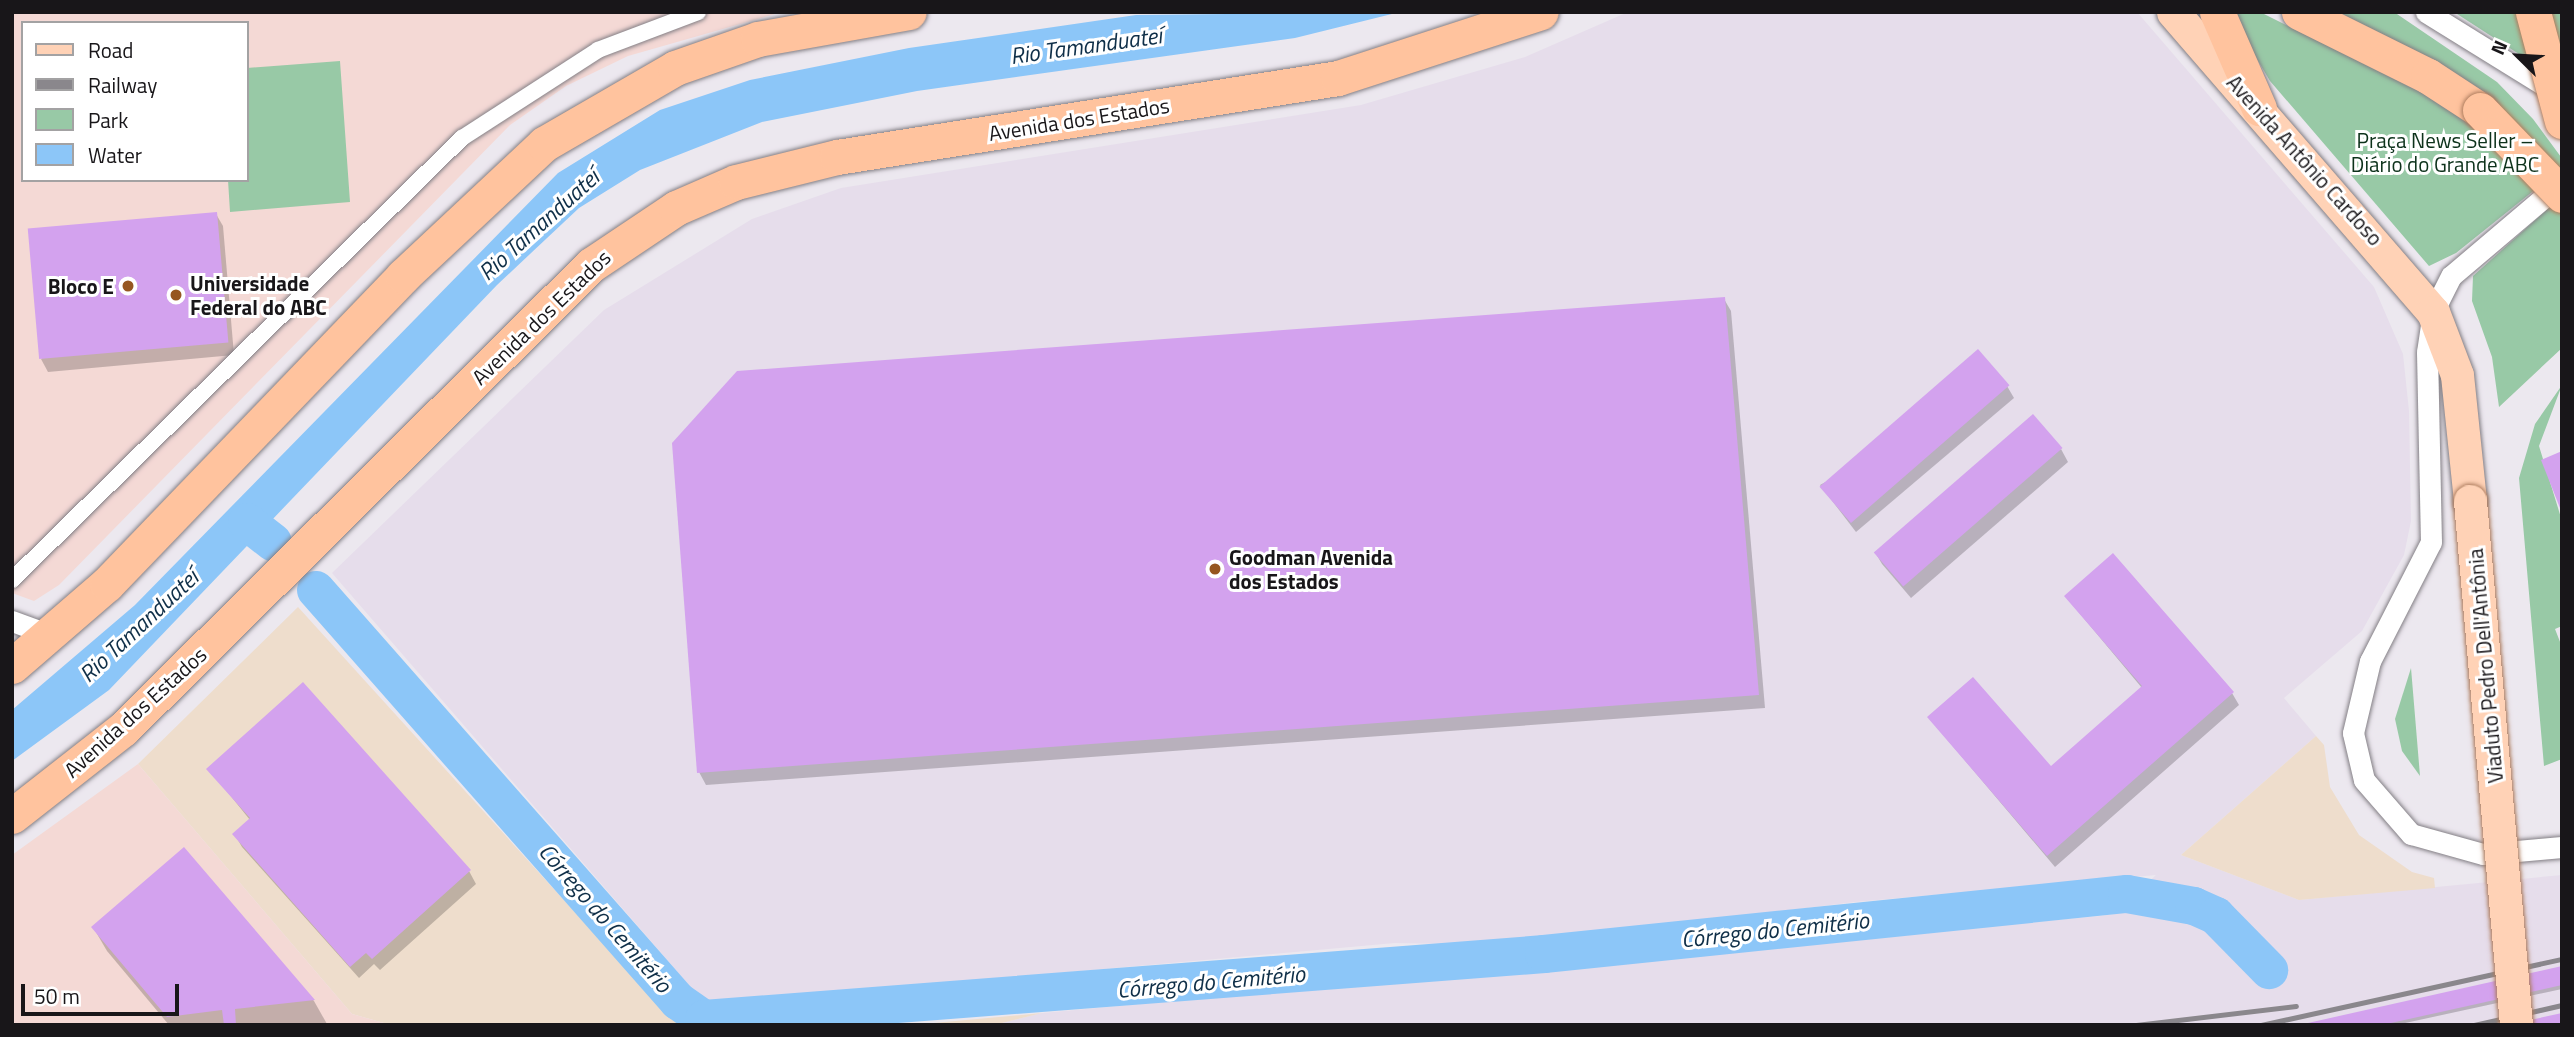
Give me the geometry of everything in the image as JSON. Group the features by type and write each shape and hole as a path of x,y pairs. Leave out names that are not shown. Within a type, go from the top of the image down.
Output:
{"highway":[{"path":"12,666 50,635 402,276 544,145 675,68 758,39 909,12"},
{"name":"Avenida dos Estados","path":"12,816 133,719 582,274 668,212 736,182 837,157 1338,78 1541,12"},
{"path":"2217,12 2259,108"},
{"path":"2299,12 2455,92 2514,141 2562,195"},
{"path":"2533,12 2562,122"}],"main road":[{"name":"Avenida Antônio Cardoso","path":"2173,12 2259,108 2433,312"},
{"name":"Viaduto Pedro Dell'Antônia","path":"2433,312 2458,375 2516,1025"}],"street":[{"path":"12,580 462,138 598,50 698,12"},
{"path":"2426,12 2562,96"},
{"path":"2500,59 2562,122"},
{"path":"2562,182 2451,276 2433,312 2427,352 2431,542 2361,685 2354,708 2357,757 2376,801 2433,844 2483,854 2562,847"},
{"path":"12,621 50,635"}],"shaded area":[{"name":"Universidade Federal do ABC","path":"12,12 782,12 628,56 566,86 510,125 59,585 34,601 12,593"},
{"path":"1628,12 2137,12 2374,287 2403,354 2409,411 2411,521 2404,555 2362,631 2284,698 2316,736 2181,855 2299,900 2562,875 2562,1025 994,1025 1042,1013 2100,916 2114,914 2156,875 1855,902 1503,945 1395,943 712,1004 701,999 332,573 604,310 752,219 841,188 1361,105 1525,57"},
{"path":"298,607 680,1025 391,1025 352,1014 138,764"},
{"path":"2316,736 2324,745 2330,787 2359,835 2412,872 2434,878 2435,888 2299,900 2181,855"},
{"path":"138,764 352,1014 391,1025 12,1025 12,855"},
{"path":"1042,1013 994,1025 912,1025"}],"green space":[{"name":"Praça News Seller – Diário do Grande ABC","path":"2229,12 2260,12 2308,36 2319,12 2394,12 2497,82 2533,119 2561,157 2562,168 2456,253 2429,266 2270,81"},
{"name":"Praça News Seller – Diário do Grande ABC","path":"2454,12 2562,12 2562,81 2556,78"},
{"path":"340,61 350,202 230,212 228,182 248,182 248,68"},
{"name":"Praça News Seller – Diário do Grande ABC","path":"2562,196 2562,348 2499,407 2492,357 2472,301 2473,276"},
{"path":"2562,385 2539,446 2562,521 2562,626 2555,629 2562,647 2562,759 2544,766 2519,478 2535,424"},
{"path":"2411,668 2420,776 2402,751 2395,719"}],"water":[{"name":"Rio Tamanduateí","path":"1400,12 1295,38 917,91 762,122 640,170 579,208 497,285 109,690 12,761 12,710 135,605 558,173 660,110 750,80 909,48 1136,15"}],"building":[{"name":"Bloco E","path":"217,212 228,343 39,359 28,229"},
{"name":"Goodman Avenida dos Estados","path":"1725,297 1759,695 697,773 672,443 737,371"},
{"path":"1978,349 2009,385 1851,523 1820,487"},
{"path":"2033,414 2063,448 1903,586 1874,552"},
{"path":"2562,451 2562,513 2541,460"},
{"path":"2113,553 2234,692 2047,856 1927,717 1973,677 2051,766 2142,686 2064,596"},
{"path":"303,682 471,870 372,959 366,953 350,967 232,834 250,818 206,769"},
{"path":"184,847 315,1000 235,1009 236,1025 224,1025 222,1010 167,1017 91,927"},
{"path":"2562,966 2562,985 2382,1025 2299,1025"},
{"path":"2562,1013 2562,1025 2512,1025 2512,1024"}],"waterway":[{"name":"Córrego do Cemitério","path":"247,522 273,542"},
{"name":"Córrego do Cemitério","path":"316,590 678,1001 704,1019 1544,954 2127,894 2194,906 2216,916 2269,970"}],"railway":[{"path":"2261,1025 2562,959"},
{"path":"2474,1025 2562,1005"},
{"path":"2136,1025 2296,1006"}],"place":[{"name":"Bloco E","path":"128,286"},
{"name":"Universidade Federal do ABC","path":"176,295"},
{"name":"Goodman Avenida dos Estados","path":"1215,569"}]}
